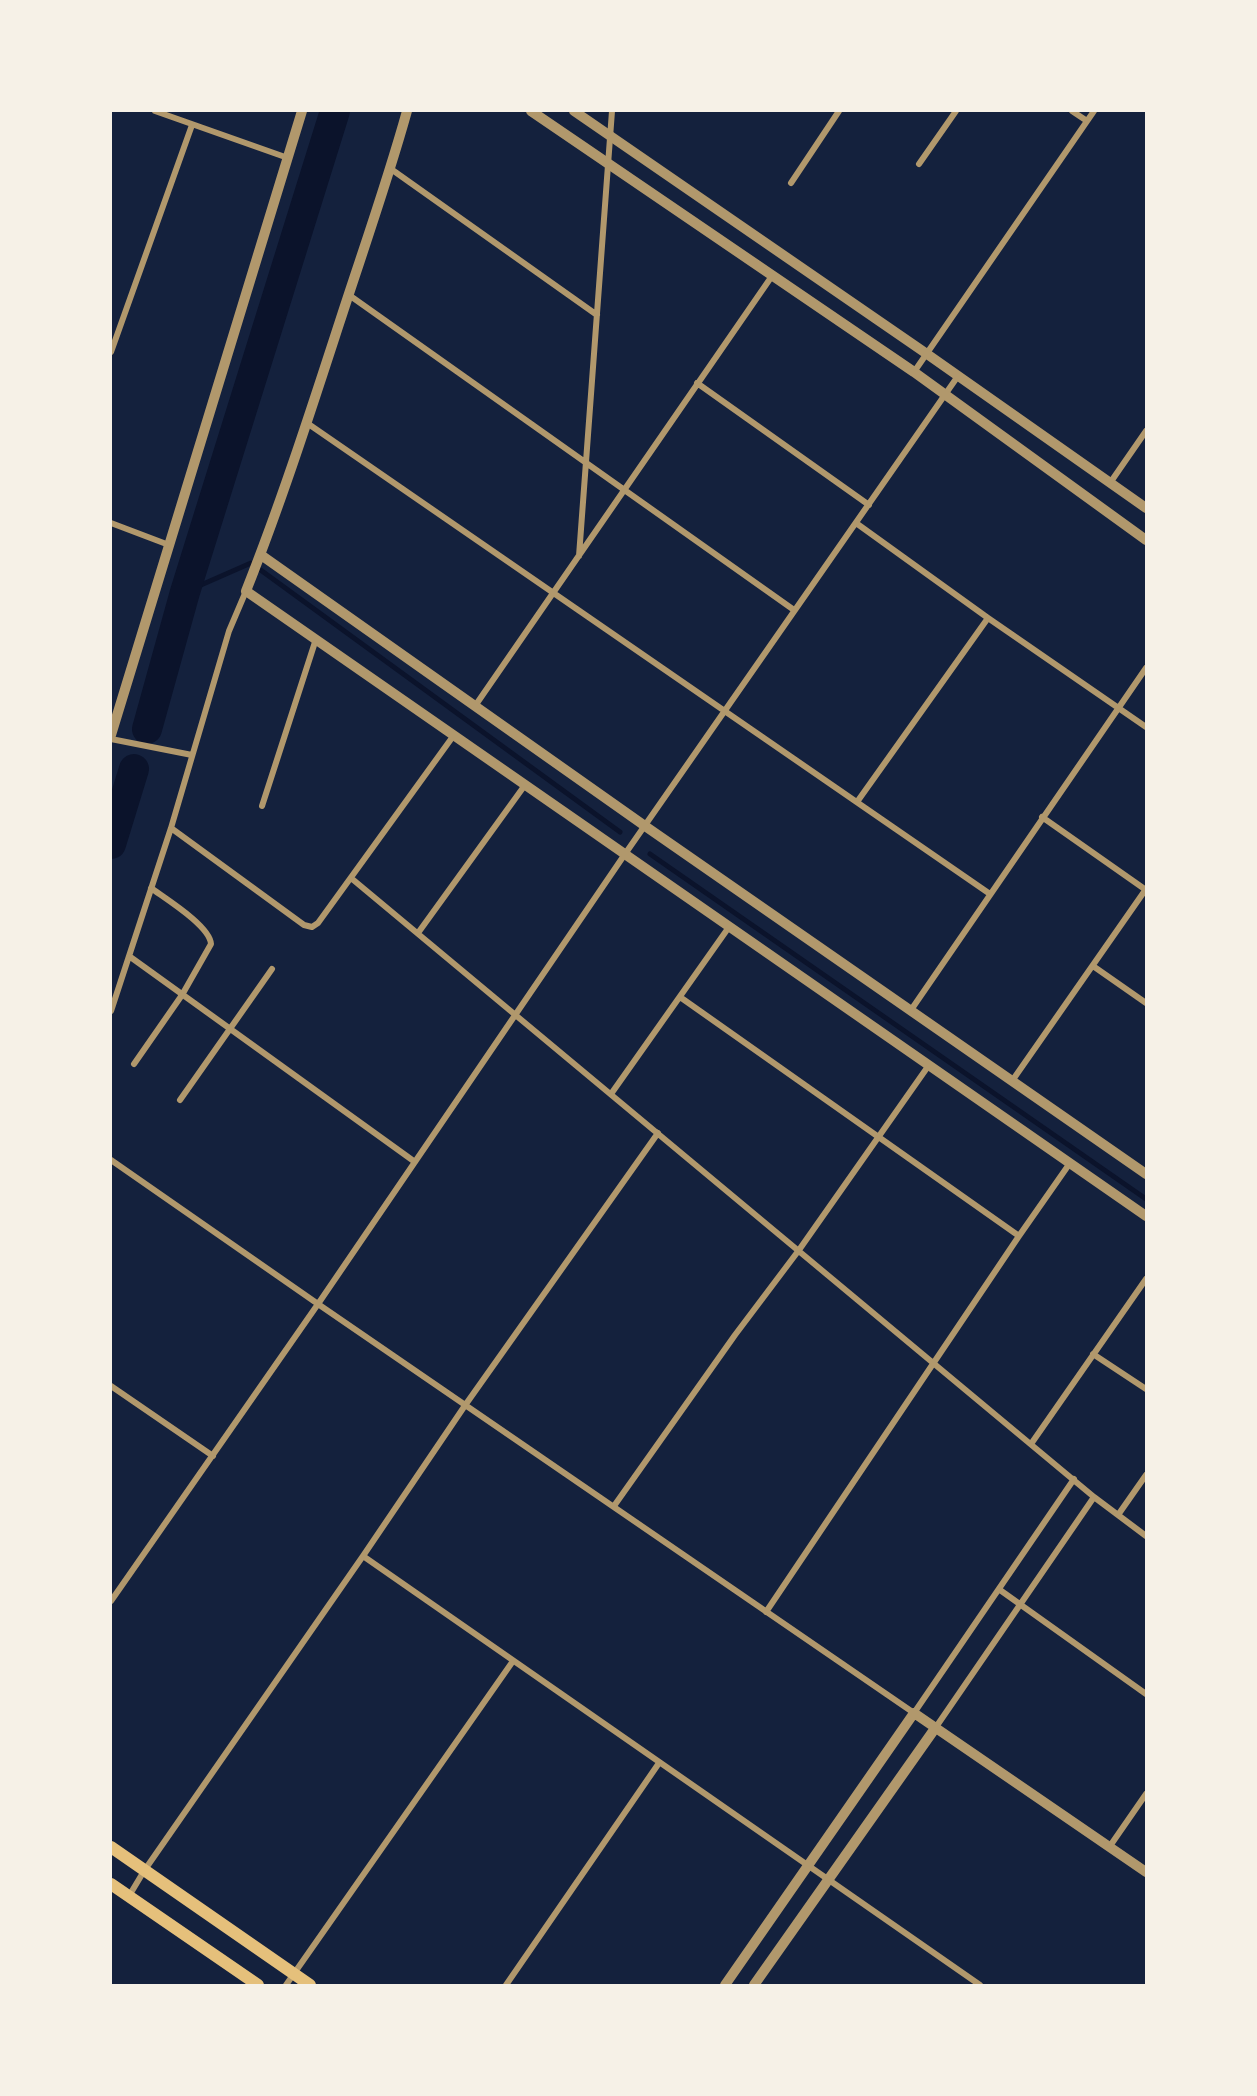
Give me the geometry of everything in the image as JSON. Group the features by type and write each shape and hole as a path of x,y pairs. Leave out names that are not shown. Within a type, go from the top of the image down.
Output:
{"main road":[{"path":"111,1847 310,1985"},
{"path":"111,1884 258,1985"}],"street":[{"path":"155,111 288,158"},
{"path":"111,735 116,700 170,545 302,111"},
{"path":"111,1011 171,828 230,631 261,555 307,423 391,169 407,111"},
{"path":"531,111 914,372 1146,540"},
{"path":"574,111 1146,508"},
{"path":"579,558 612,111"},
{"path":"791,183 839,111"},
{"path":"919,164 956,111"},
{"path":"1072,111 1087,121"},
{"path":"914,372 1094,111"},
{"path":"111,352 192,125"},
{"path":"391,169 597,315"},
{"path":"475,706 772,276"},
{"path":"349,295 794,610"},
{"path":"111,1601 318,1304 625,854 958,376"},
{"path":"697,383 869,505"},
{"path":"307,423 990,894"},
{"path":"1110,483 1146,431"},
{"path":"111,523 170,545"},
{"path":"856,523 1146,727"},
{"path":"261,555 645,826 1146,1174"},
{"path":"246,591 1146,1216"},
{"path":"857,802 988,618"},
{"path":"262,806 316,639"},
{"path":"911,1010 1146,668"},
{"path":"171,828 304,925 312,927 318,923 454,735"},
{"path":"111,740 192,755"},
{"path":"418,933 525,784"},
{"path":"1012,1081 1146,890 1042,817"},
{"path":"351,878 1094,1497 1146,1536"},
{"path":"134,1064 182,994 211,944 211,939 201,926 151,888"},
{"path":"611,1094 729,927"},
{"path":"129,956 415,1162"},
{"path":"1093,966 1146,1003"},
{"path":"180,1100 272,969"},
{"path":"680,997 1019,1236"},
{"path":"614,1506 929,1065"},
{"path":"129,1896 466,1404 658,1133"},
{"path":"111,1160 1146,1872"},
{"path":"766,1612 1070,1163"},
{"path":"1031,1444 1146,1279"},
{"path":"1093,1354 1146,1389"},
{"path":"111,1386 213,1456"},
{"path":"1118,1515 1146,1474"},
{"path":"725,1985 1000,1590 1074,1479"},
{"path":"754,1985 936,1727 1094,1497"},
{"path":"363,1556 975,1984"},
{"path":"1000,1590 1146,1694"},
{"path":"286,1985 513,1661"},
{"path":"506,1985 659,1763"},
{"path":"1110,1846 1146,1794"}],"waterway":[{"path":"147,729 185,592 335,111"},
{"path":"185,592 251,563 620,832"},
{"path":"111,844 134,769"},
{"path":"650,854 1146,1199"}]}
